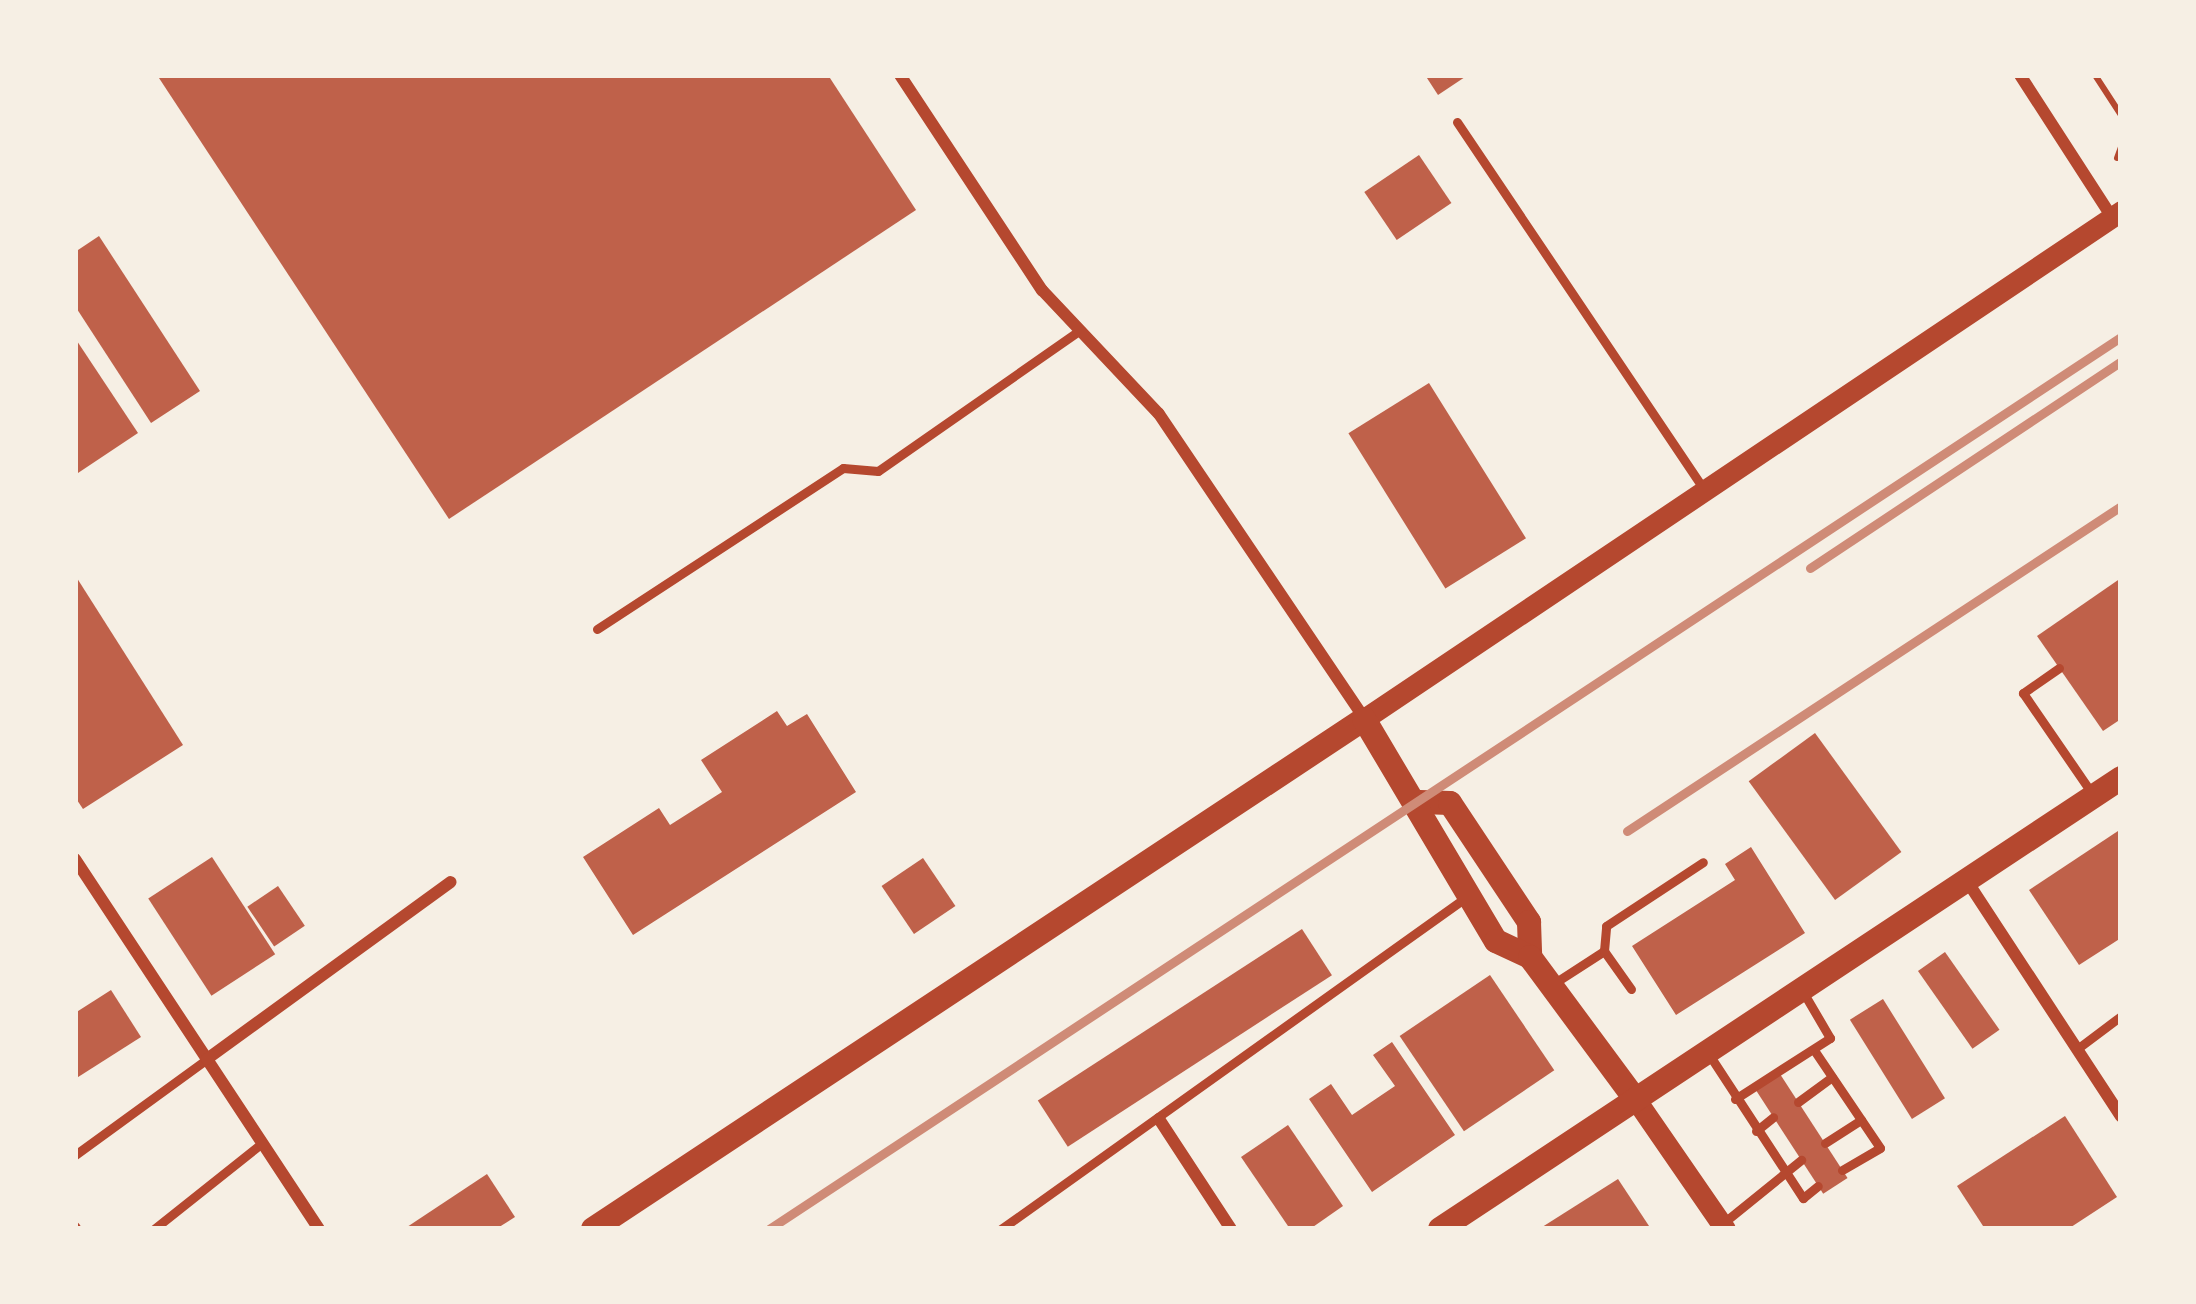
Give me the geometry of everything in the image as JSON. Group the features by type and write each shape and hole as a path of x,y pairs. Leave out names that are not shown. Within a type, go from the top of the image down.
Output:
{"main road":[{"path":"593,1229 1364,719 1420,802 1422,830 1496,941 1531,957"},
{"path":"1440,1229 2121,778"},
{"path":"1420,802 1450,803 1529,922 1531,957 1636,1100"}],"street":[{"path":"900,75 1080,330 1160,414 1364,719 2116,214 2020,75"},
{"path":"75,859 319,1229"},
{"path":"1966,880 2121,1116"},
{"path":"207,1059 452,882"},
{"path":"1636,1100 1723,1226"},
{"path":"1159,1119 1231,1229"}],"lane":[{"path":"1457,122 1705,492"},
{"path":"597,629 843,468 878,471 1080,330"},
{"path":"2059,668 2023,693 2094,796"},
{"path":"1631,989 1604,952 1606,926 1702,862"},
{"path":"1001,1229 1467,897"},
{"path":"1550,985 1604,952"},
{"path":"1735,1099 1831,1038 1802,990"},
{"path":"2077,1048 2121,1016"},
{"path":"1814,1049 1880,1148 1842,1170"},
{"path":"1708,1052 1803,1198 1818,1186"},
{"path":"75,1155 207,1059"},
{"path":"1798,1102 1832,1077"},
{"path":"1756,1131 1773,1117"},
{"path":"1825,1143 1861,1120"},
{"path":"154,1229 262,1143"},
{"path":"1723,1226 1801,1160"}],"path":[{"path":"2095,75 2121,115"},
{"path":"2117,158 2121,146"}],"building":[{"path":"157,75 828,75 916,210 449,519"},
{"path":"1425,75 1468,75 1438,95"},
{"path":"1419,155 1451,203 1397,240 1364,192"},
{"path":"99,236 200,391 151,423 75,306 75,252"},
{"path":"75,338 138,433 75,475"},
{"path":"1429,383 1526,538 1445,589 1348,433"},
{"path":"75,575 183,745 83,809 75,797"},
{"path":"2121,578 2121,719 2103,731 2037,636"},
{"path":"777,711 787,726 807,714 856,792 633,935 583,857 659,808 670,825 722,792 701,760"},
{"path":"1815,733 1901,852 1835,900 1749,781"},
{"path":"2121,829 2121,938 2079,965 2029,890"},
{"path":"1751,847 1805,933 1676,1015 1632,946 1735,880 1725,864"},
{"path":"212,857 275,954 211,996 148,898"},
{"path":"923,858 955,906 914,934 882,886"},
{"path":"278,886 305,926 274,946 247,907"},
{"path":"1302,929 1332,975 1068,1147 1038,1101"},
{"path":"1945,952 1999,1030 1972,1049 1918,971"},
{"path":"1490,975 1554,1070 1464,1131 1400,1036"},
{"path":"111,990 141,1037 75,1079 75,1013"},
{"path":"1883,999 1945,1098 1912,1119 1850,1020"},
{"path":"1392,1042 1455,1135 1372,1192 1309,1099 1331,1084 1352,1115 1395,1086 1373,1055"},
{"path":"1780,1074 1848,1178 1823,1194 1756,1090"},
{"path":"2065,1116 2117,1197 2068,1229 1985,1229 1957,1186"},
{"path":"1288,1125 1343,1206 1310,1229 1290,1229 1241,1157"},
{"path":"487,1174 515,1217 496,1229 404,1229"},
{"path":"1618,1179 1651,1229 1539,1229"}],"railway":[{"path":"769,1229 2121,337"},
{"path":"1810,568 2121,361"},
{"path":"1627,831 2121,506"}]}
